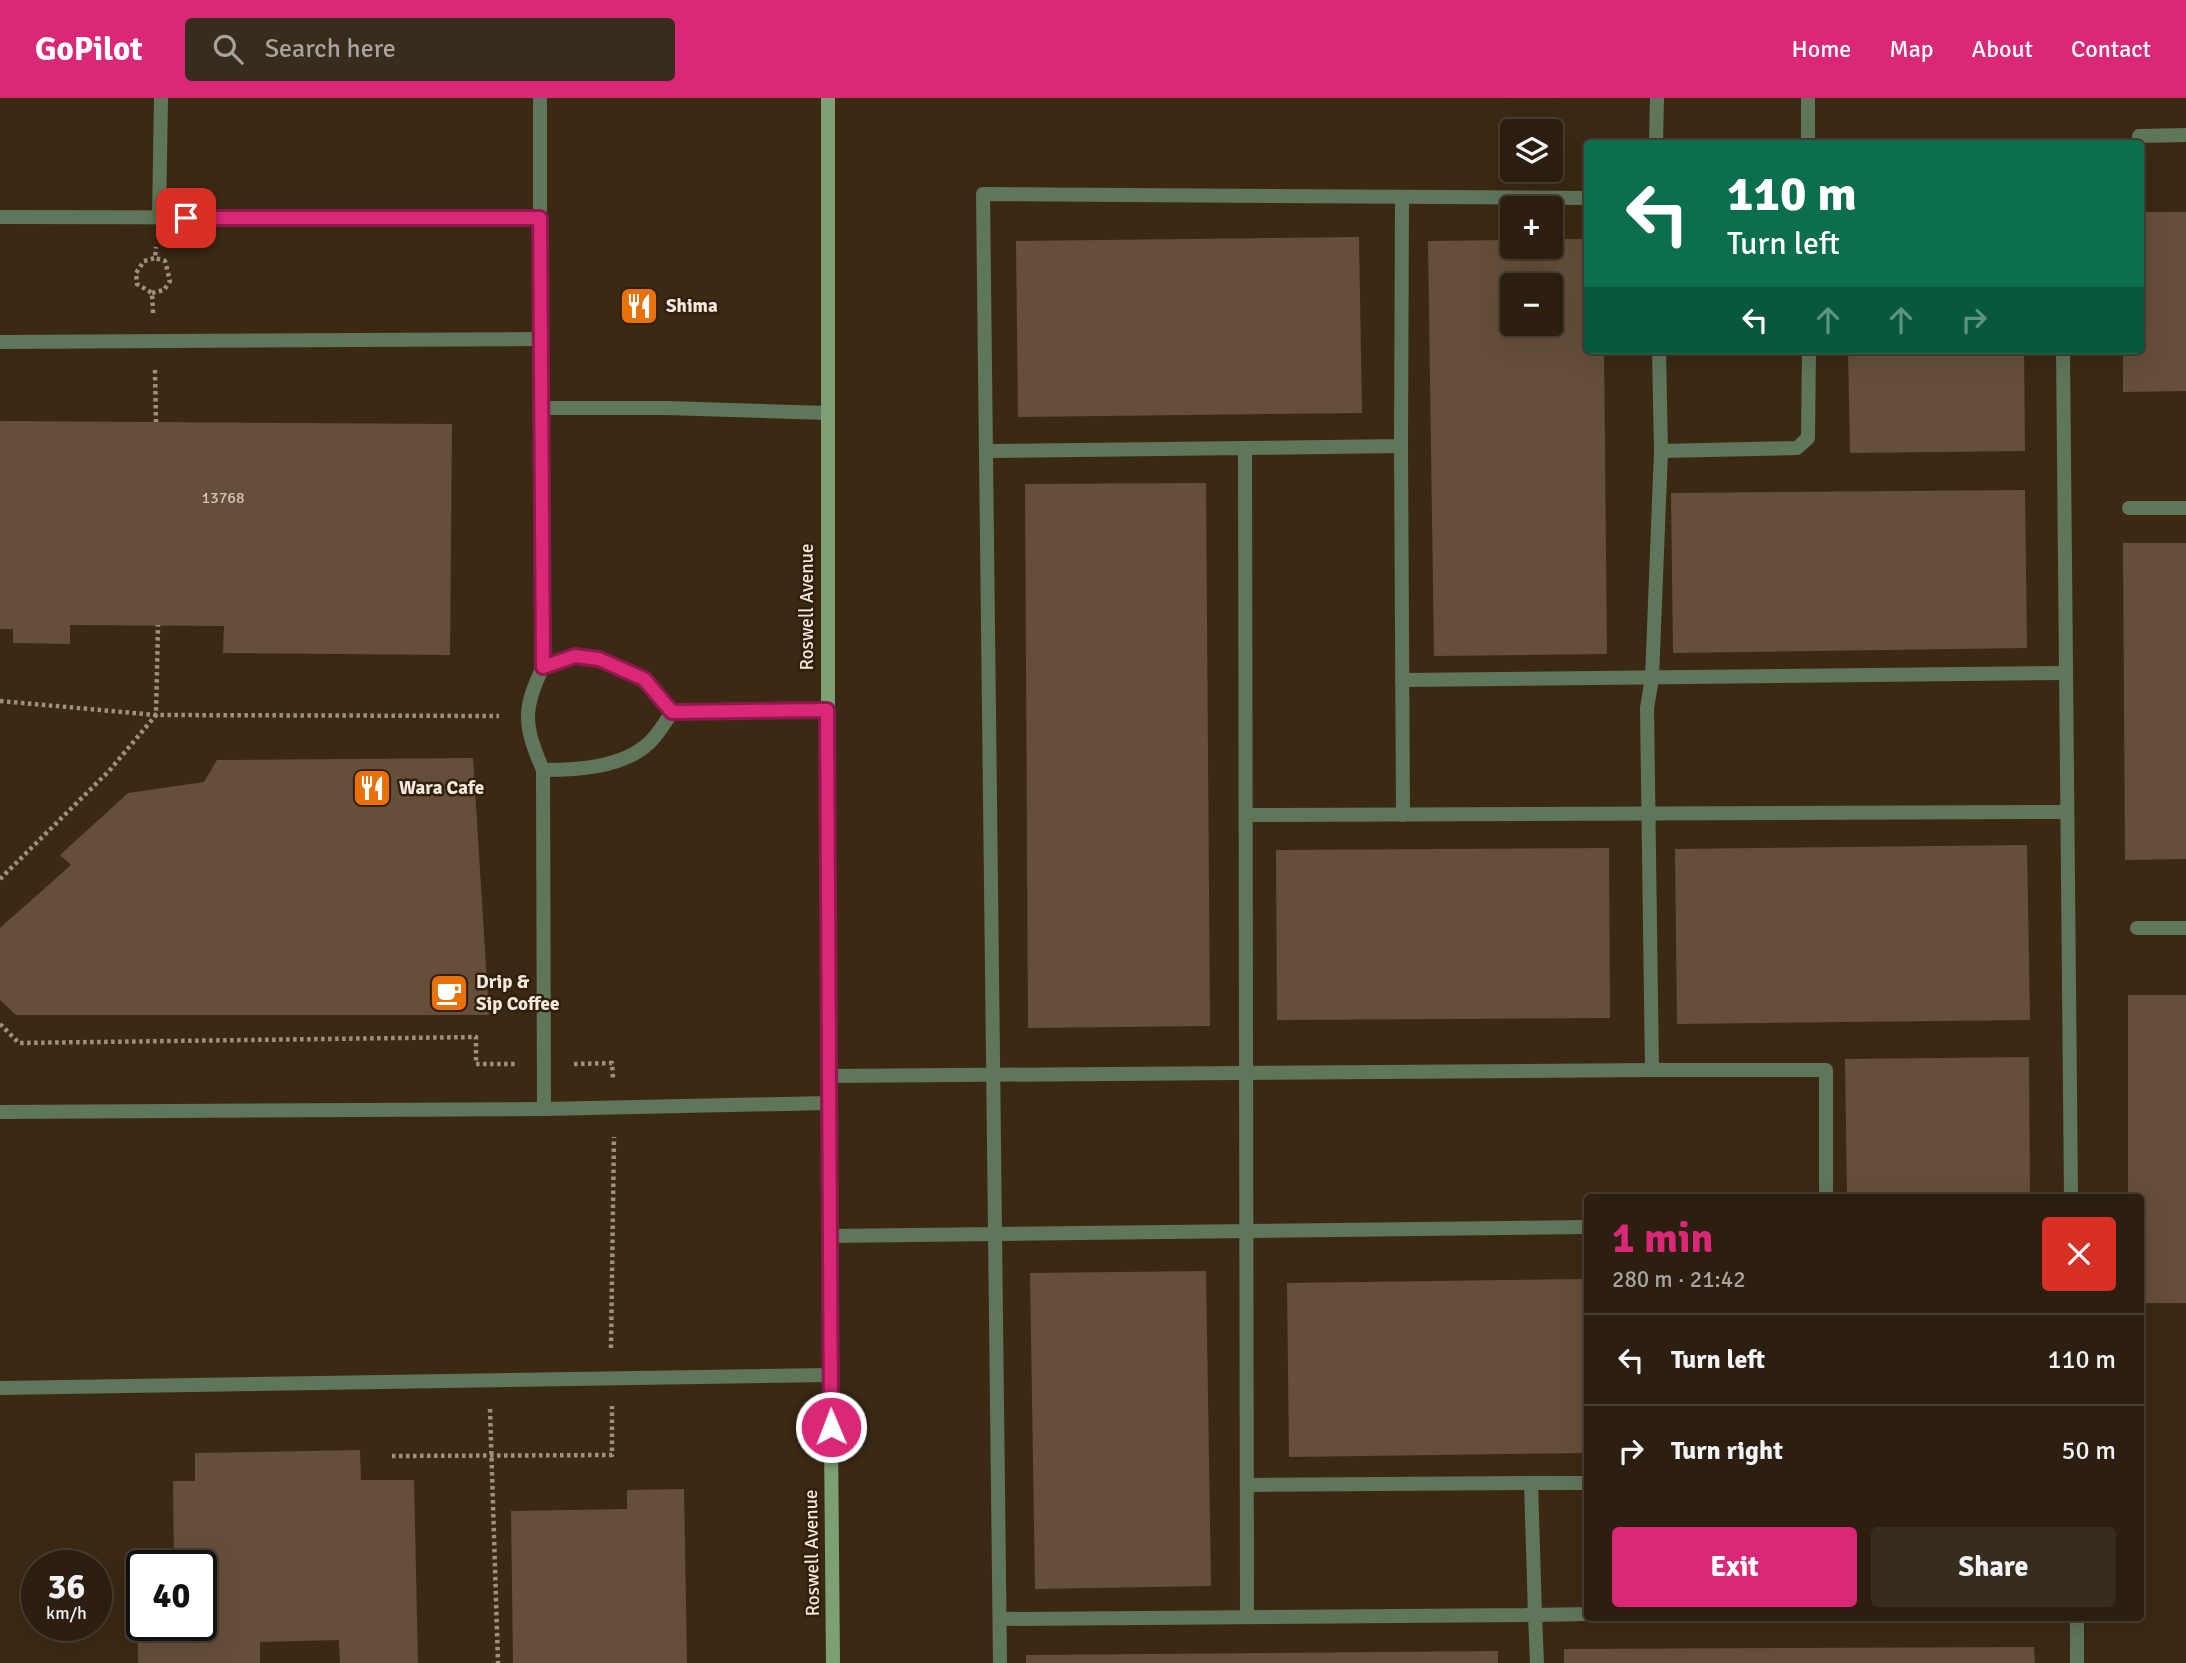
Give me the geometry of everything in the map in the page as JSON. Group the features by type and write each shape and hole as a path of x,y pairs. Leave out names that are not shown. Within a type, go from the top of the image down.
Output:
{"street":[{"name":"Roswell Avenue","path":"828,98 828,1102 833,1663"}],"lane":[{"path":"159,218 161,98"},
{"path":"540,98 543,667 528,697 530,738 543,770 544,1109"},
{"path":"1656,140 1657,98"},
{"path":"1808,98 1808,140"},
{"path":"2138,136 2186,135"},
{"path":"1000,1663 983,194 1402,199 1584,198"},
{"path":"1402,199 1403,815"},
{"path":"0,217 540,218"},
{"path":"0,342 541,339"},
{"path":"1652,1070 1647,708 1652,678 1661,450 1659,354"},
{"path":"1661,450 1797,448 1808,438 1809,354"},
{"path":"2063,354 2071,1194"},
{"path":"542,408 666,408 827,413"},
{"path":"988,450 1401,446"},
{"path":"1245,448 1247,1617"},
{"path":"2129,508 2186,508"},
{"path":"543,667 575,656 599,659 644,679 672,712"},
{"path":"1402,681 2065,673"},
{"path":"672,712 827,710"},
{"path":"543,770 578,770 614,762 648,744 672,712"},
{"path":"1246,816 2066,812"},
{"path":"2137,928 2186,928"},
{"path":"828,1076 1826,1070 1826,1194"},
{"path":"0,1112 544,1109 828,1102"},
{"path":"829,1236 1584,1227"},
{"path":"0,1388 830,1375"},
{"path":"1531,1482 1537,1663"},
{"path":"1248,1485 1584,1483"},
{"path":"1000,1619 1584,1614"},
{"path":"2077,1621 2077,1663"}],"path":[{"path":"152,293 164,290 170,281 165,261 155,258"},
{"path":"0,879 109,771 156,715 158,625"},
{"path":"0,701 156,715 529,716"},
{"path":"0,1024 19,1043 475,1037 475,1064 612,1063 615,1207 610,1266 612,1455 392,1456"},
{"path":"489,1380 498,1663"}],"building":[{"path":"2144,212 2186,212 2186,391 2123,392 2123,354 2144,354"},
{"path":"1359,237 1362,413 1018,417 1016,241"},
{"path":"1563,239 1584,239 1584,354 1604,354 1607,654 1434,656 1428,241 1500,240 1500,259 1563,259"},
{"path":"1848,354 2024,354 2025,451 1850,453"},
{"path":"0,421 452,424 450,655 223,653 224,626 70,625 70,644 13,643 13,629 0,629"},
{"path":"1206,483 1210,1026 1028,1028 1025,484"},
{"path":"2025,490 2027,648 1673,653 1671,493"},
{"path":"2123,543 2186,543 2186,859 2125,860"},
{"path":"473,758 489,1015 16,1015 0,1000 0,928 71,865 60,855 128,793 204,782 217,760"},
{"path":"2027,845 2030,1020 1677,1024 1675,849"},
{"path":"1609,848 1610,1018 1277,1020 1276,850"},
{"path":"2128,995 2186,995 2186,1303 2144,1303 2144,1194 2128,1194"},
{"path":"2029,1057 2030,1194 1847,1194 1845,1059"},
{"path":"1206,1271 1211,1586 1035,1589 1030,1273"},
{"path":"1584,1279 1584,1453 1289,1457 1287,1283"},
{"path":"360,1450 361,1480 414,1480 418,1663 340,1663 339,1640 260,1642 260,1663 138,1663 138,1641 217,1641 217,1550 174,1550 173,1481 195,1481 195,1453"},
{"path":"684,1489 687,1663 513,1663 511,1511 627,1509 627,1490"},
{"path":"2034,1647 2035,1663 1564,1663 1564,1649"},
{"path":"1498,1651 1498,1663 1026,1663 1026,1655"}],"place":[{"name":"Shima","path":"639,306"},
{"name":"Wara Cafe","path":"372,788"},
{"name":"Drip & Sip Coffee","path":"449,993"}],"route":[{"path":"186,218 540,218 543,667 575,656 599,659 644,679 672,712 827,710 831,1427"}]}
